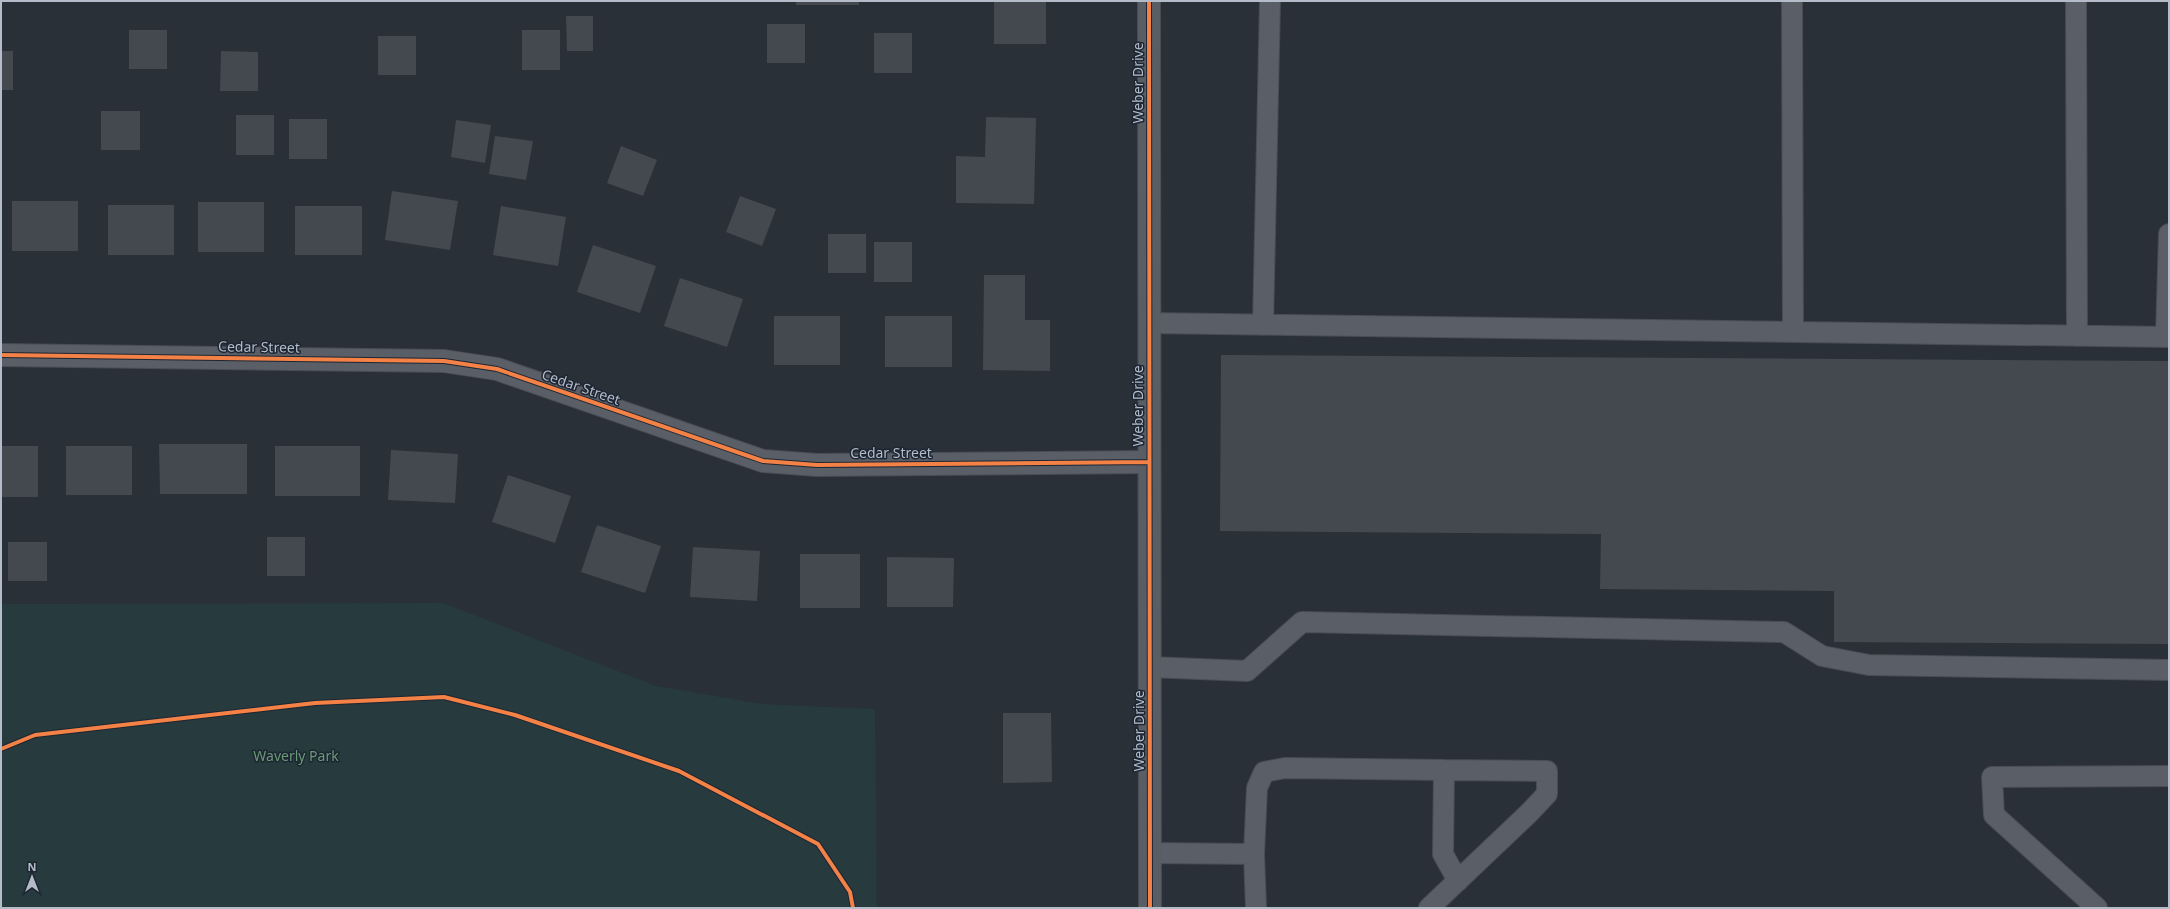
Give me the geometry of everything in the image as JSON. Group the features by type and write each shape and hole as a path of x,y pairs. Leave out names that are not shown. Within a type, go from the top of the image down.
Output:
{"street":[{"name":"Weber Drive","path":"1148,1 1150,323 1150,908"},
{"name":"Cedar Street","path":"1,355 444,361 497,369 763,461 817,465 1149,462"}],"lane":[{"path":"1263,325 1270,1"},
{"path":"1792,1 1793,332"},
{"path":"2076,1 2077,336"},
{"path":"1150,323 2167,337 2169,234"},
{"path":"1150,667 1247,671 1302,622 1784,632 1822,656 1869,665 2169,670"},
{"path":"1256,908 1254,854 1257,788 1264,772 1285,768 1547,771 1547,794 1529,814 1429,908"},
{"path":"1444,770 1443,854 1458,881"},
{"path":"2097,908 1994,815 1992,777 2169,776"},
{"path":"1150,853 1254,854"}],"green space":[{"name":"Waverly Park","path":"443,603 656,686 762,704 875,709 877,908 1,908 1,604"}],"building":[{"path":"458,1 458,2 392,2"},
{"path":"796,1 859,1 859,5 796,5"},
{"path":"994,1 1046,1 1046,44 994,44"},
{"path":"566,16 593,16 593,51 567,51"},
{"path":"767,24 805,24 805,63 767,63"},
{"path":"129,30 167,30 167,69 129,69"},
{"path":"522,30 560,30 560,70 522,70"},
{"path":"874,33 912,33 912,73 874,73"},
{"path":"378,36 416,36 416,75 378,75"},
{"path":"1,51 13,51 13,90 1,90"},
{"path":"221,51 258,52 258,91 220,91"},
{"path":"101,111 140,111 140,150 101,150"},
{"path":"236,115 274,115 274,155 236,155"},
{"path":"986,117 1036,118 1034,204 956,203 956,156 985,157"},
{"path":"289,119 327,119 327,159 289,159"},
{"path":"456,120 491,125 485,163 451,157"},
{"path":"495,136 533,141 526,180 489,174"},
{"path":"621,146 657,160 643,196 607,183"},
{"path":"392,191 458,201 450,250 385,240"},
{"path":"740,196 776,209 762,246 726,232"},
{"path":"12,201 78,201 78,251 12,251"},
{"path":"198,202 264,202 264,252 198,252"},
{"path":"108,205 174,205 174,255 108,255"},
{"path":"295,206 362,206 362,255 295,255"},
{"path":"501,206 566,217 558,266 493,255"},
{"path":"828,234 866,234 866,273 828,273"},
{"path":"874,242 912,242 912,282 874,282"},
{"path":"593,245 656,266 640,313 577,292"},
{"path":"984,275 1025,275 1025,320 1050,320 1050,371 983,370"},
{"path":"680,278 743,299 727,347 664,326"},
{"path":"774,316 840,316 840,365 774,365"},
{"path":"885,316 952,316 952,367 885,367"},
{"path":"1221,355 2169,361 2169,644 1834,642 1834,591 1600,589 1601,534 1220,531"},
{"path":"159,444 247,444 247,494 160,494"},
{"path":"1,446 38,446 38,497 1,497"},
{"path":"66,446 132,446 132,495 66,495"},
{"path":"275,446 360,446 360,496 275,496"},
{"path":"391,450 458,454 455,503 388,500"},
{"path":"508,475 571,496 555,543 492,522"},
{"path":"597,525 661,546 645,593 581,572"},
{"path":"267,537 305,537 305,576 267,576"},
{"path":"8,542 47,542 47,581 8,581"},
{"path":"693,547 760,551 757,601 690,597"},
{"path":"800,554 860,554 860,608 800,608"},
{"path":"887,557 954,558 953,607 887,607"},
{"path":"1003,713 1051,713 1052,782 1003,783"}],"cycle path":[{"path":"1149,1 1150,908"},
{"path":"1,355 444,361 497,369 763,461 817,465 1149,462"},
{"path":"1,749 35,735 315,703 444,697 515,715 679,771 818,844 850,892 853,908"}]}
